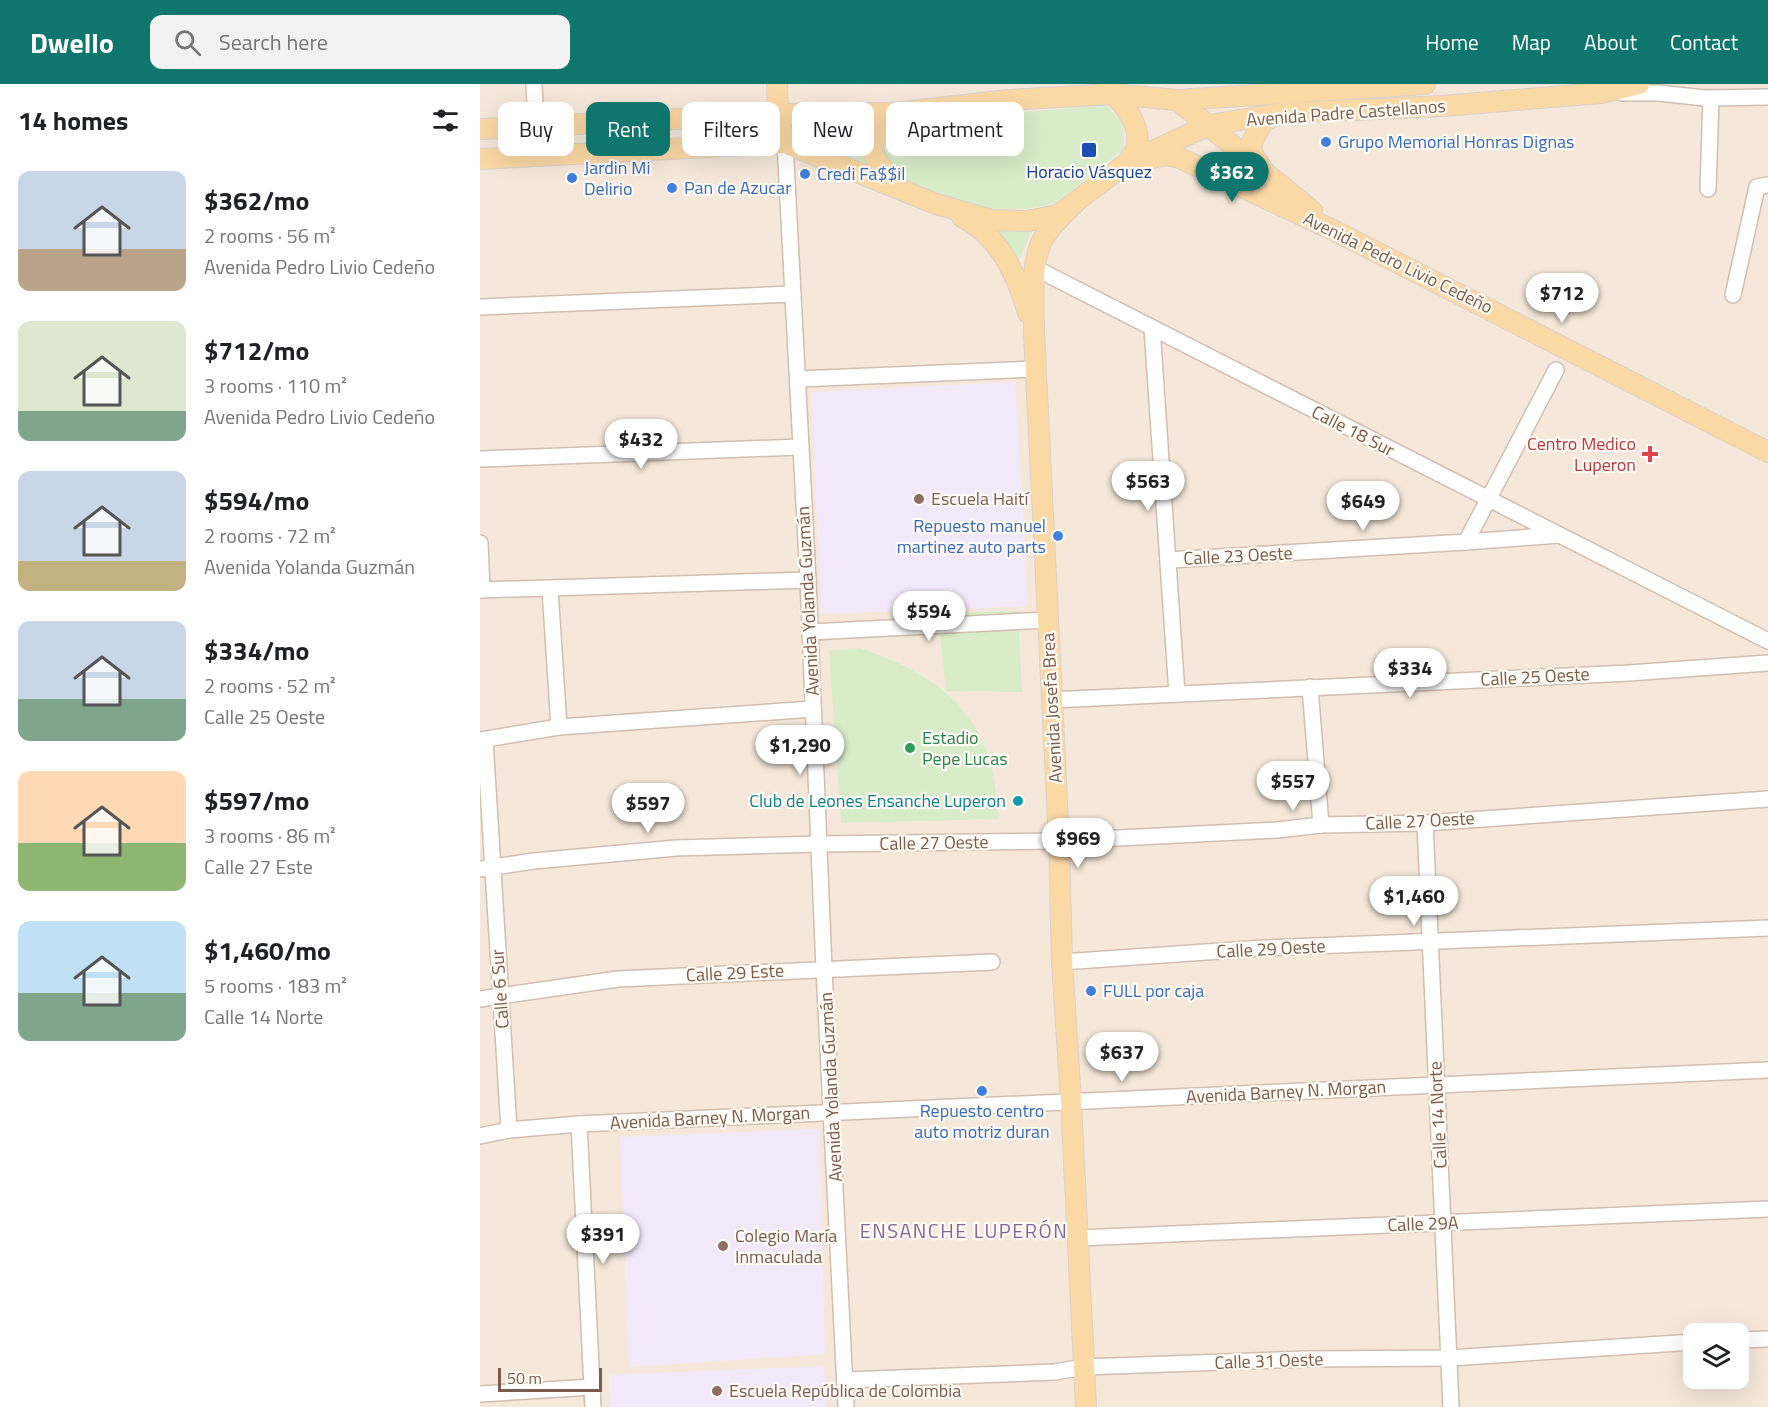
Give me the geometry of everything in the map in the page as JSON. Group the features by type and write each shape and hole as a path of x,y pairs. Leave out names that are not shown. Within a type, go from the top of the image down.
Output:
{"main road":[{"name":"Avenida Yolanda Guzmán","path":"777,84 778,102"},
{"name":"Avenida Padre Castellanos","path":"991,102 1107,89 1177,100 1251,90 1425,84"},
{"name":"Avenida Padre Castellanos","path":"480,159 784,143 936,204 992,220 1027,221 1058,215 1127,163 1209,125 1283,113 1443,106 1601,93 1639,84"},
{"path":"1107,89 1134,120 1137,147 1127,163"},
{"path":"1177,100 1338,232"},
{"name":"Avenida Padre Castellanos","path":"780,114 886,113"},
{"path":"1264,172 1252,153 1252,142 1263,121 1283,113"},
{"name":"Avenida Padre Castellanos","path":"574,124 682,119"},
{"path":"886,123 875,136 874,155 885,173 905,192"},
{"name":"Avenida Yolanda Guzmán","path":"780,124 784,143"},
{"name":"Avenida Padre Castellanos","path":"480,129 498,128"},
{"name":"Avenida Pedro Livio Cedeño","path":"1127,163 1165,155 1180,158 1338,232 1764,448"},
{"name":"Avenida Josefa Brea","path":"1076,202 1046,234 1039,246 1035,268 1034,333 1059,841 1062,962 1086,1407"},
{"name":"Avenida Josefa Brea","path":"936,204 974,223 1002,252 1020,286 1034,333"}],"street":[{"path":"534,84 535,102"},
{"path":"1601,93 1658,93 1711,98 1768,97"},
{"path":"1708,189 1711,98"},
{"name":"Avenida Yolanda Guzmán","path":"784,143 808,580 846,1407"},
{"path":"1733,295 1757,187 1768,185"},
{"name":"Calle 18 Sur","path":"1035,268 1768,642"},
{"path":"480,307 793,294"},
{"path":"1152,328 1177,694"},
{"path":"798,379 1036,369"},
{"path":"1466,542 1556,370"},
{"path":"480,459 800,447"},
{"name":"Calle 23 Oeste","path":"1168,560 1559,535"},
{"path":"480,543 481,590 808,580"},
{"path":"550,589 559,727"},
{"path":"810,632 1048,620"},
{"name":"Calle 25 Oeste","path":"1051,700 1629,673 1768,663"},
{"path":"1310,687 1321,825"},
{"path":"482,740 559,727 813,709"},
{"name":"Calle 6 Sur","path":"482,740 486,868 500,996 509,1130"},
{"name":"Calle 27 Oeste","path":"486,868 534,861 676,848 1059,841 1277,831 1321,825 1425,822 1768,799"},
{"name":"Calle 14 Norte","path":"1425,822 1451,1407"},
{"name":"Calle 29 Oeste","path":"1062,962 1263,948 1768,928"},
{"name":"Calle 29 Este","path":"480,999 618,979 992,962"},
{"name":"Avenida Barney N. Morgan","path":"480,1136 509,1130 579,1124 1768,1070"},
{"path":"579,1124 593,1407"},
{"name":"Calle 29A","path":"1078,1238 1768,1209"},
{"path":"1749,1340 1768,1339"},
{"name":"Calle 31 Oeste","path":"845,1380 1055,1372 1084,1367 1307,1359 1449,1358 1683,1343"},
{"path":"480,1394 592,1388"}],"shaded area":[{"path":"480,84 1768,84 1768,1407 480,1407"},
{"name":"Escuela Haití","path":"1015,382 1028,606 821,614 811,392"},
{"name":"Colegio María Inmaculada","path":"819,1129 825,1354 629,1367 620,1137"},
{"name":"Escuela República de Colombia","path":"824,1366 826,1407 610,1407 609,1375"}],"green space":[{"path":"1106,105 1123,122 1124,149 1055,203 1027,209 991,209 937,199 849,156 874,156 874,126 886,125 886,156 1024,156 1024,112"},
{"path":"1034,227 1017,264 995,228"},
{"path":"1018,611 1022,692 946,691 938,613"},
{"name":"Estadio Pepe Lucas","path":"860,648 912,670 928,680 943,691 969,718 988,755 999,819 841,823 829,651"}],"place":[{"name":"Grupo Memorial Honras Dignas","path":"1326,142"},
{"name":"Horacio Vásquez","path":"1089,150"},
{"name":"Credi Fa$$il","path":"805,174"},
{"name":"Jardin Mi Delirio","path":"572,178"},
{"name":"Pan de Azucar","path":"672,188"},
{"name":"Centro Medico Luperon","path":"1650,454"},
{"name":"Escuela Haití","path":"919,499"},
{"name":"Repuesto manuel martinez auto parts","path":"1058,536"},
{"name":"Estadio Pepe Lucas","path":"910,748"},
{"name":"Club de Leones Ensanche Luperon","path":"1018,801"},
{"name":"FULL por caja","path":"1091,991"},
{"name":"Repuesto centro auto motriz duran","path":"982,1091"},
{"name":"Colegio María Inmaculada","path":"723,1246"},
{"name":"Escuela República de Colombia","path":"717,1391"}],"district":[{"name":"ENSANCHE LUPERÓN","path":"964,1231"}]}
